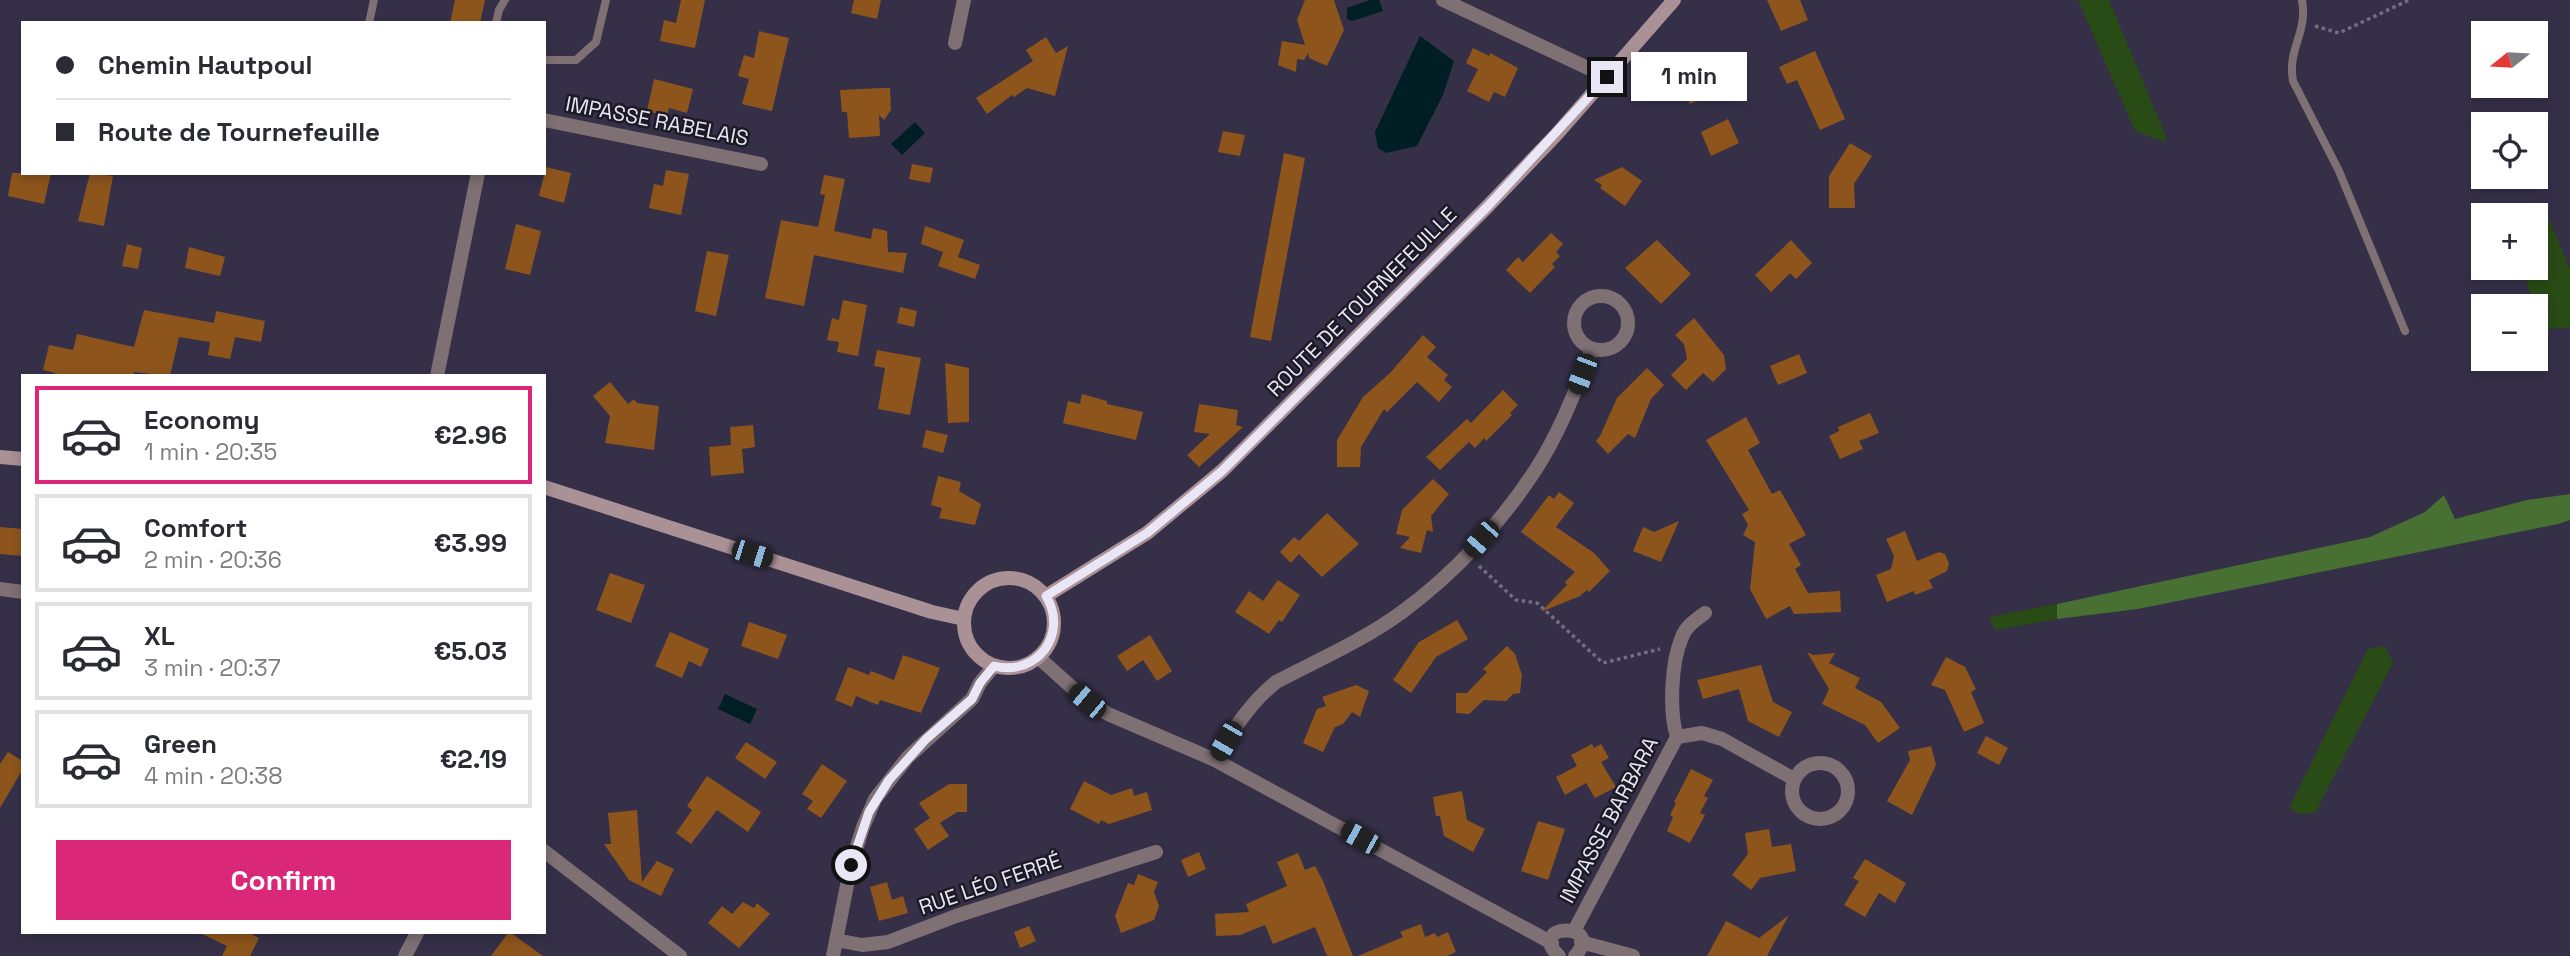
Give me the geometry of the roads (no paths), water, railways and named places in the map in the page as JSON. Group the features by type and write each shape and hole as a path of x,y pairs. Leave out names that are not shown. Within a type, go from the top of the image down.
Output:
{"street":[{"path":"955,43 964,0"},
{"path":"1443,0 1607,77"},
{"name":"ROUTE DE TOURNEFEUILLE","path":"1046,596 1147,533 1222,471 1488,206 1674,0"},
{"name":"IMPASSE RABELAIS","path":"546,120 761,164"},
{"path":"438,374 478,175"},
{"path":"1215,760 1239,719 1258,696 1276,682 1401,613 1467,555 1508,508 1537,468 1572,400 1592,349"},
{"path":"0,457 21,459"},
{"path":"546,488 932,612 964,619"},
{"path":"999,579 1026,581 1046,596 1051,606 1054,629 1049,645 1038,657 1018,668 994,666 973,650 966,637 964,619 970,601 978,591 999,579"},
{"path":"0,589 21,592"},
{"name":"IMPASSE BARBARA","path":"1577,943 1677,737 1671,717 1677,656 1682,636 1691,623 1705,613"},
{"path":"1038,657 1087,701 1108,713 1215,760 1555,952 1558,931 1566,929 1577,943 1633,956"},
{"path":"833,956 856,847 875,799 908,757 972,699 980,683 994,666"},
{"path":"1677,737 1702,733 1722,739 1794,779"},
{"path":"1817,763 1832,765 1843,775 1848,789 1845,803 1836,815 1822,820 1808,817 1796,807 1791,794 1794,779 1803,768 1817,763"},
{"name":"RUE LÉO FERRÉ","path":"836,940 862,945 888,942 956,916 1156,852"},
{"path":"546,853 680,956"},
{"path":"405,956 416,934"}],"lane":[{"path":"369,21 374,0"},
{"path":"496,21 505,0"},
{"path":"546,60 576,60 596,42 606,0"},
{"path":"2302,0 2305,20 2290,65 2293,81 2339,171 2404,331"}]}
